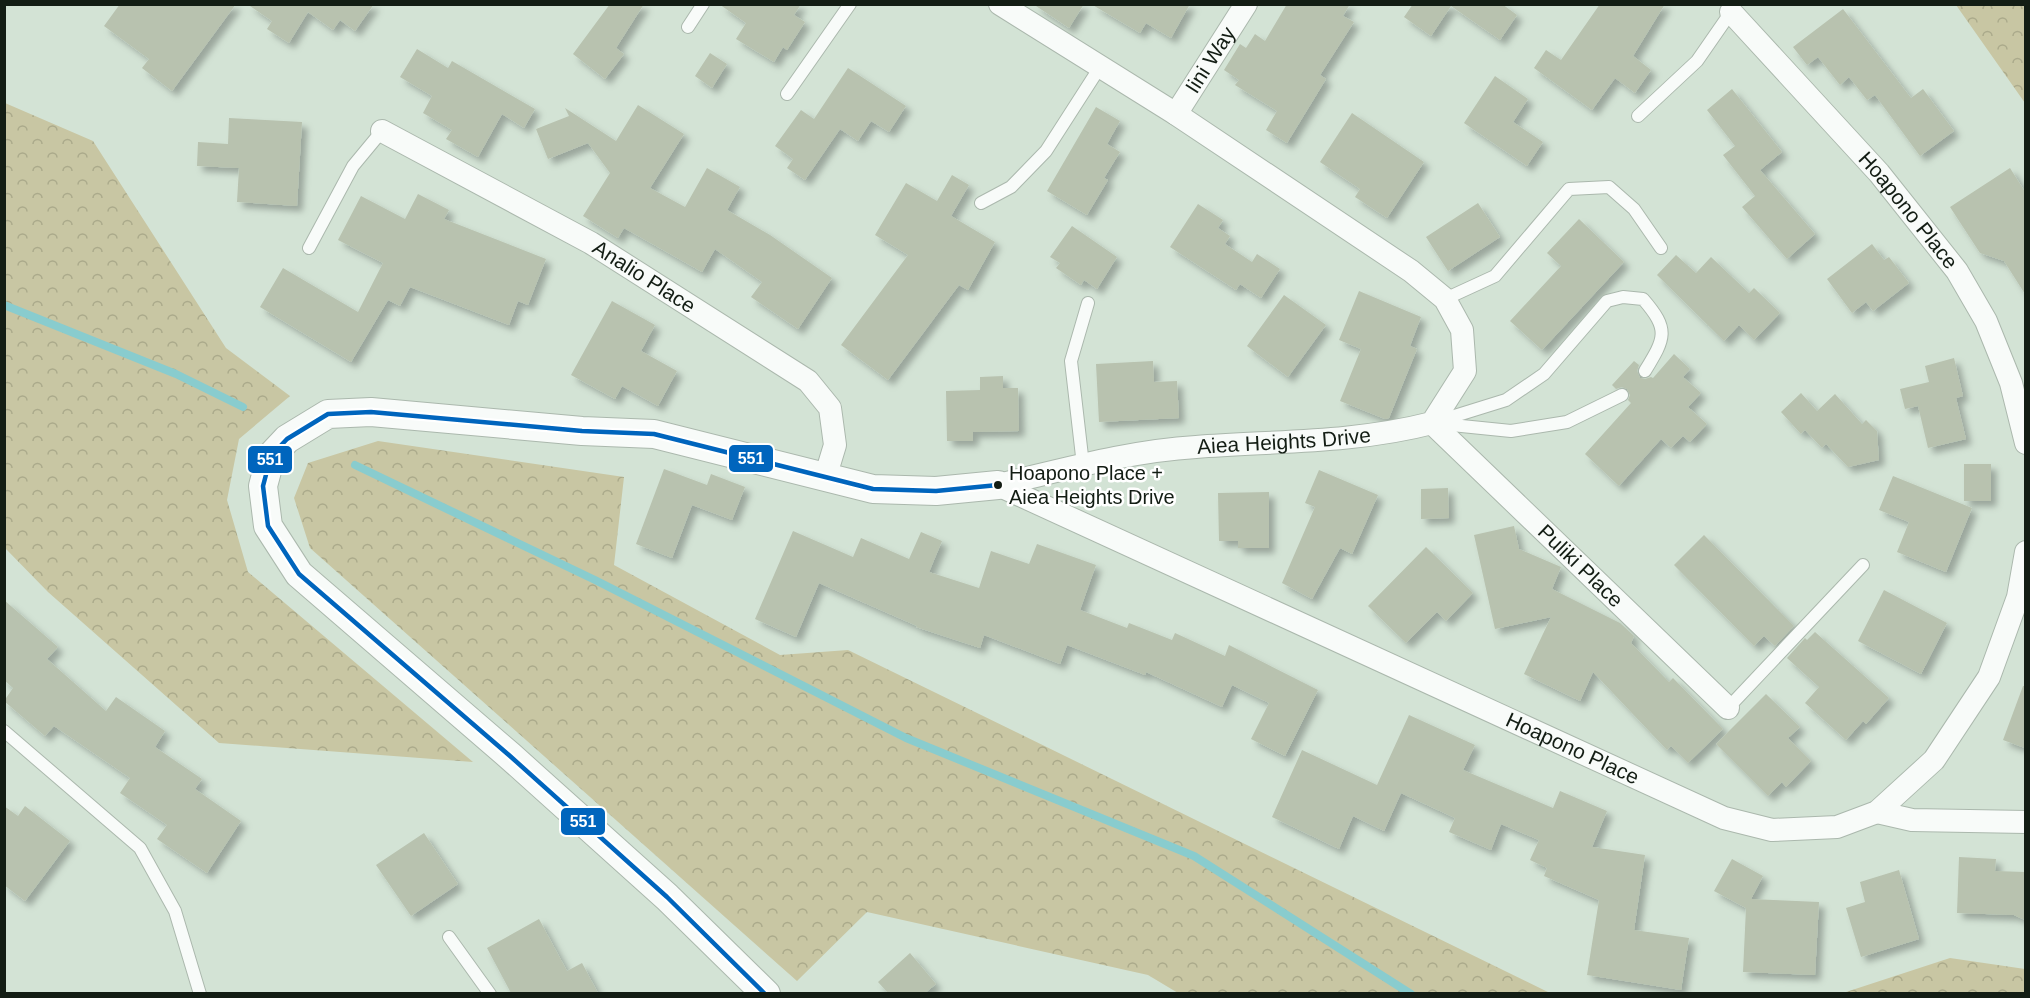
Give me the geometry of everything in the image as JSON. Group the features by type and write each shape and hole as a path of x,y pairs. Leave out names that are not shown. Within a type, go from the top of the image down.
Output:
{"street":[{"path":"1000,4 1176,114 1411,271 1445,299 1462,330 1465,371 1432,423"},
{"name":"Iini Way","path":"1176,114 1246,4"},
{"name":"Hoapono Place","path":"1731,12 1879,173 1957,271 1986,321 2011,383 2025,442"},
{"name":"Analio Place","path":"382,131 591,243 808,381 830,408 835,446 825,478"},
{"name":"Aiea Heights Drive","path":"766,993 658,889 510,756 299,574 268,526 263,486 272,456 287,439 328,414 371,412 582,431 654,434 873,489 936,491 998,485 1083,465 1194,447 1394,433 1432,423"},
{"name":"Puliki Place","path":"1432,423 1728,708"},
{"name":"Hoapono Place","path":"998,485 1724,818 1772,830 1837,827 1877,812 1934,759 1989,677 2018,597 2025,552"},
{"path":"1877,812 1912,820 2025,822"}],"lane":[{"path":"688,27 703,4"},
{"path":"787,94 850,4"},
{"path":"1638,116 1697,61 1731,12"},
{"path":"981,203 1011,187 1046,151 1100,67"},
{"path":"309,248 353,166 382,131"},
{"path":"1445,299 1495,276 1569,189 1609,187 1634,208 1661,248"},
{"path":"1432,423 1506,400 1544,374 1607,301 1623,297 1643,299 1655,313 1662,328 1660,346 1645,371"},
{"path":"1083,465 1071,361 1088,303"},
{"path":"1432,423 1522,429 1567,422 1622,395"},
{"path":"1728,708 1863,565"},
{"path":"4,731 140,848 175,911 200,993"},
{"path":"449,937 490,993"}],"green space":[{"path":"1956,5 2025,5 2025,103"},
{"path":"5,103 93,141 226,348 290,396 239,439 227,500 248,572 473,762 219,743 48,592 5,548"},
{"path":"378,441 624,477 614,565 780,655 848,650 1550,993 1178,993 1148,975 867,912 797,981 310,548 294,498 308,463"},
{"path":"1950,958 2025,969 2025,993 1843,993"}],"building":[{"path":"120,4 236,4 172,91 142,68 149,59 104,26"},
{"path":"247,4 374,4 355,31 340,20 333,30 308,12 289,43 267,29 272,21"},
{"path":"610,4 644,4 616,48 624,54 605,79 573,54"},
{"path":"719,4 801,4 794,15 805,22 787,50 783,47 774,62 736,39 746,23"},
{"path":"1033,4 1084,4 1069,28"},
{"path":"1091,4 1190,4 1171,38 1146,23 1140,33"},
{"path":"1287,4 1350,4 1343,16 1354,22 1320,75 1326,79 1287,143 1266,130 1277,111 1235,85 1239,80 1224,70 1240,44 1246,48 1255,34 1265,41"},
{"path":"1413,4 1502,4 1517,15 1500,40 1451,6 1431,36 1404,17"},
{"path":"1600,4 1665,4 1633,56 1651,70 1635,93 1615,78 1592,110 1534,68 1546,50 1561,60"},
{"path":"1843,9 1911,98 1923,89 1954,131 1920,156 1875,95 1867,100 1849,77 1840,85 1818,57 1807,65 1793,47"},
{"path":"417,49 448,68 452,61 535,109 524,128 502,114 478,157 446,139 452,130 423,113 432,96 400,77"},
{"path":"710,53 727,64 712,88 695,76"},
{"path":"848,68 906,106 889,132 871,121 858,141 840,129 805,180 787,168 793,159 775,146 801,110 814,119"},
{"path":"1495,76 1528,99 1513,122 1543,142 1527,166 1464,123"},
{"path":"1732,89 1782,152 1760,170 1815,234 1787,259 1742,207 1755,196 1723,155 1735,146 1707,110"},
{"path":"638,105 684,134 650,188 685,207 707,168 740,187 727,210 770,235 832,278 798,329 751,297 762,282 715,249 702,272 624,228 618,238 583,216 610,173 588,143 548,159 536,129 569,116 565,108 616,141"},
{"path":"1096,107 1120,121 1107,144 1120,152 1104,178 1108,180 1087,215 1047,191"},
{"path":"1352,113 1424,162 1387,218 1355,197 1360,189 1320,162"},
{"path":"229,118 302,122 297,206 237,202 239,168 197,166 198,142 228,144"},
{"path":"2010,168 2025,192 2025,294 2004,261 1980,253 1950,207"},
{"path":"952,175 969,185 951,216 995,242 968,290 959,285 888,380 841,345 908,255 875,235 906,183 937,201"},
{"path":"418,194 449,210 444,219 546,259 528,305 518,301 509,325 410,287 400,306 388,300 351,362 260,307 283,268 358,312 383,263 338,240 361,196 405,219"},
{"path":"1478,203 1500,237 1448,271 1426,237"},
{"path":"1198,204 1223,220 1218,228 1230,236 1225,244 1252,262 1257,254 1280,269 1261,298 1240,284 1236,290 1170,247"},
{"path":"1579,219 1624,262 1542,350 1510,321 1561,266 1547,253"},
{"path":"1072,226 1117,257 1097,289 1084,280 1081,285 1056,268 1060,263 1050,257"},
{"path":"1872,244 1884,260 1889,257 1909,283 1873,311 1866,302 1852,313 1827,279"},
{"path":"1676,255 1696,273 1711,257 1749,293 1754,288 1780,313 1754,340 1739,325 1724,341 1657,275"},
{"path":"1359,291 1421,317 1410,346 1417,349 1389,418 1385,419 1340,401 1361,349 1339,340"},
{"path":"1284,295 1326,325 1288,377 1247,346"},
{"path":"612,301 655,325 641,351 677,371 658,406 622,386 615,399 571,375"},
{"path":"1674,354 1690,369 1683,377 1701,393 1688,407 1707,424 1690,442 1683,436 1671,448 1661,439 1619,486 1585,454 1631,403 1628,400 1630,395 1627,389 1622,387 1616,389 1612,385 1634,361 1639,365 1637,371 1640,378 1653,378"},
{"path":"1954,358 1963,396 1956,398 1966,439 1928,448 1918,406 1905,409 1900,389 1929,382 1925,366"},
{"path":"1153,361 1154,382 1177,381 1179,418 1099,422 1096,364"},
{"path":"1003,376 1003,388 1018,388 1019,431 973,432 973,441 947,441 946,391 980,390 980,377"},
{"path":"1801,393 1817,411 1835,394 1862,424 1866,420 1877,431 1879,460 1848,467 1826,444 1822,448 1805,430 1801,434 1781,412"},
{"path":"1964,464 1991,464 1991,501 1964,501"},
{"path":"664,469 707,485 711,474 745,487 732,520 692,505 672,558 636,544"},
{"path":"1319,470 1378,495 1352,554 1340,548 1312,599 1282,583 1315,507 1305,503"},
{"path":"1893,476 1972,508 1946,572 1897,552 1909,522 1879,510"},
{"path":"1448,488 1449,518 1421,519 1421,489"},
{"path":"1269,492 1269,548 1238,548 1238,541 1219,541 1218,493"},
{"path":"1514,526 1519,549 1561,567 1552,589 1620,623 1634,636 1631,643 1669,682 1673,678 1723,729 1688,763 1671,746 1667,750 1593,672 1580,701 1524,674 1551,617 1495,629 1474,535"},
{"path":"793,531 853,557 861,538 909,559 921,532 942,541 929,572 979,588 991,551 1029,564 1037,544 1096,565 1080,610 1127,628 1129,623 1172,640 1175,633 1225,656 1229,645 1318,690 1285,756 1251,739 1269,703 1232,685 1222,707 1146,672 1145,675 1067,645 1060,664 984,635 980,648 916,627 819,583 796,637 755,619"},
{"path":"1704,535 1794,626 1775,646 1764,636 1754,646 1674,565"},
{"path":"1426,547 1473,593 1446,621 1437,612 1406,643 1368,606"},
{"path":"1884,590 1947,623 1921,674 1858,641"},
{"path":"4,600 58,647 47,659 106,711 116,697 165,731 155,747 202,779 195,789 241,821 207,873 157,839 167,825 120,793 130,778 54,726 45,736 4,701 13,688 4,680"},
{"path":"1815,632 1889,698 1866,724 1863,721 1846,740 1805,703 1819,687 1787,658 1805,638 1807,640"},
{"path":"2023,686 2025,686 2025,748 2003,740"},
{"path":"1766,694 1800,727 1788,738 1811,761 1786,787 1782,782 1768,796 1716,744"},
{"path":"1409,715 1475,745 1463,770 1553,808 1560,791 1607,811 1592,847 1645,855 1634,930 1689,938 1681,990 1587,975 1599,900 1544,876 1547,868 1530,860 1539,840 1501,824 1491,850 1449,832 1455,818 1401,793 1384,831 1353,816 1339,849 1272,817 1302,750 1377,785"},
{"path":"4,806 18,816 25,806 70,841 25,901 4,885"},
{"path":"424,833 458,884 411,916 376,865"},
{"path":"1959,857 1996,859 1995,871 2025,872 2025,920 2014,915 1957,913"},
{"path":"1732,859 1763,876 1751,899 1819,902 1815,975 1743,972 1746,908 1714,891"},
{"path":"1899,870 1919,939 1861,957 1846,908 1865,902 1860,882"},
{"path":"539,919 567,971 582,963 598,993 511,993 487,948"},
{"path":"910,953 936,984 925,993 888,993 878,982"}],"waterway":[{"path":"4,305 176,374 243,407"},
{"path":"355,465 595,580 906,738 1194,856 1411,994"}],"transit line":[{"name":"551","path":"765,994 667,897 510,756 299,574 268,526 263,486 271,456 287,439 328,414 371,412 582,431 654,434 873,489 936,491 998,485"}],"place":[{"name":"Hoapono Place + Aiea Heights Drive","path":"998,485"}]}
